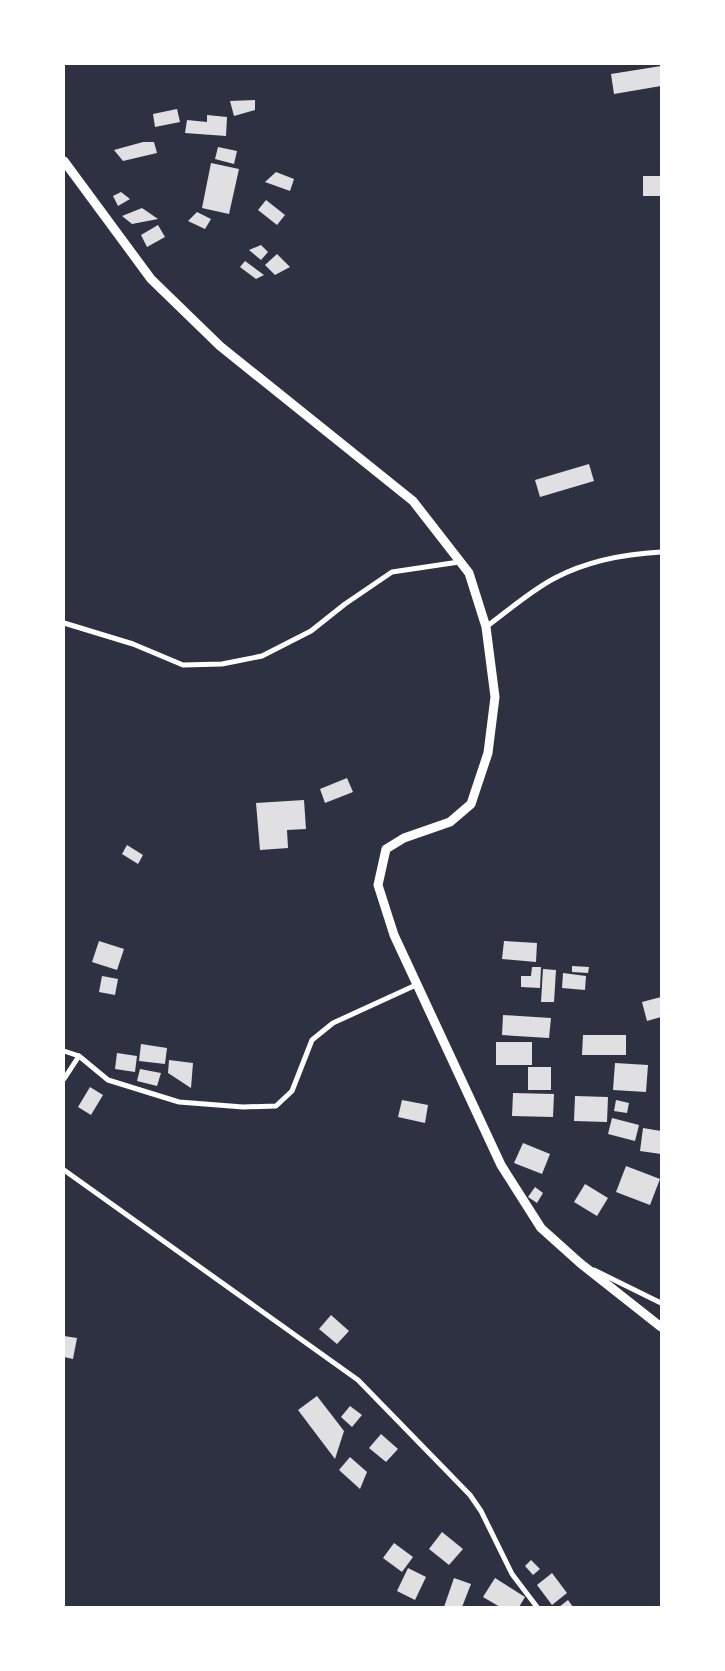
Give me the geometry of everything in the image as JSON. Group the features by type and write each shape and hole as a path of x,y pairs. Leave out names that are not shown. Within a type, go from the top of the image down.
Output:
{"street":[{"path":"64,161 151,278 220,346 413,501 468,573 486,627 495,697 488,753 471,804 450,822 404,838 386,849 378,885 394,935 501,1165 541,1228 580,1263 661,1327"},
{"path":"486,627 553,579 572,570 628,554 661,552"},
{"path":"64,622 133,644 183,665 222,664 262,656 311,631 345,604 392,572 460,562"},
{"path":"64,1051 79,1056 108,1080 179,1102 243,1107 276,1106 292,1091 312,1040 333,1023 416,985"},
{"path":"64,1078 79,1056"},
{"path":"64,1170 358,1380 473,1499 508,1567 537,1607"},
{"path":"580,1263 661,1303"}],"building":[{"path":"661,66 661,86 614,94 611,74"},
{"path":"255,100 255,110 234,116 230,101"},
{"path":"177,109 180,122 155,127 153,114"},
{"path":"207,115 227,117 226,136 185,133 187,120 207,122"},
{"path":"143,142 154,142 157,153 123,161 114,150"},
{"path":"218,147 237,151 234,164 215,159"},
{"path":"211,163 239,169 229,214 202,208"},
{"path":"276,172 294,179 290,191 265,182"},
{"path":"643,176 661,176 661,196 643,196"},
{"path":"121,192 130,199 118,206 113,196"},
{"path":"266,200 285,215 277,225 258,210"},
{"path":"142,208 158,219 132,224 122,216"},
{"path":"197,212 211,219 205,229 188,221"},
{"path":"158,225 165,237 147,247 141,235"},
{"path":"261,245 268,252 261,260 249,250"},
{"path":"277,254 290,267 275,275 265,265"},
{"path":"245,261 264,275 256,279 240,267"},
{"path":"589,464 594,481 540,497 535,480"},
{"path":"347,778 353,792 325,803 320,789"},
{"path":"304,800 306,829 287,830 288,848 260,850 256,803"},
{"path":"127,845 143,855 138,864 122,854"},
{"path":"99,941 124,949 117,970 92,962"},
{"path":"504,941 537,943 536,962 502,959"},
{"path":"572,966 589,967 588,973 572,972"},
{"path":"532,967 541,967 540,988 521,987 521,976 531,976"},
{"path":"543,969 556,970 554,1002 541,1002"},
{"path":"563,973 586,976 585,990 562,988"},
{"path":"102,976 118,979 115,995 99,992"},
{"path":"661,997 661,1017 647,1021 642,1002"},
{"path":"503,1015 551,1018 549,1038 502,1035"},
{"path":"583,1035 626,1035 626,1055 582,1055"},
{"path":"496,1042 532,1042 532,1065 496,1065"},
{"path":"141,1044 167,1048 165,1064 139,1061"},
{"path":"117,1053 137,1056 135,1072 115,1069"},
{"path":"169,1060 193,1063 191,1088 168,1073"},
{"path":"615,1063 648,1065 646,1092 613,1090"},
{"path":"528,1067 551,1067 551,1090 528,1090"},
{"path":"140,1069 161,1073 157,1086 137,1081"},
{"path":"90,1087 103,1095 91,1115 78,1107"},
{"path":"513,1093 554,1094 553,1117 512,1116"},
{"path":"575,1096 608,1097 607,1122 574,1121"},
{"path":"402,1100 428,1105 425,1123 398,1117"},
{"path":"616,1100 629,1103 627,1113 614,1111"},
{"path":"612,1118 639,1125 635,1141 608,1134"},
{"path":"643,1128 661,1131 661,1154 640,1151"},
{"path":"523,1143 550,1154 542,1174 514,1163"},
{"path":"626,1166 660,1179 650,1205 616,1192"},
{"path":"585,1184 608,1198 597,1216 574,1202"},
{"path":"535,1187 543,1193 537,1203 528,1197"},
{"path":"331,1315 349,1331 337,1344 319,1329"},
{"path":"64,1336 77,1338 73,1359 64,1357"},
{"path":"317,1396 344,1431 335,1459 298,1410"},
{"path":"350,1406 362,1415 352,1427 341,1417"},
{"path":"381,1434 398,1449 386,1462 369,1448"},
{"path":"350,1457 367,1472 360,1489 339,1470"},
{"path":"442,1532 463,1549 449,1565 429,1549"},
{"path":"394,1543 413,1557 402,1572 383,1558"},
{"path":"531,1560 540,1569 533,1575 525,1566"},
{"path":"408,1568 426,1577 415,1600 397,1591"},
{"path":"552,1573 567,1593 552,1605 537,1585"},
{"path":"454,1578 471,1584 462,1607 444,1607"},
{"path":"495,1578 525,1597 519,1607 500,1607 483,1597"},
{"path":"568,1600 573,1607 559,1607"}]}
